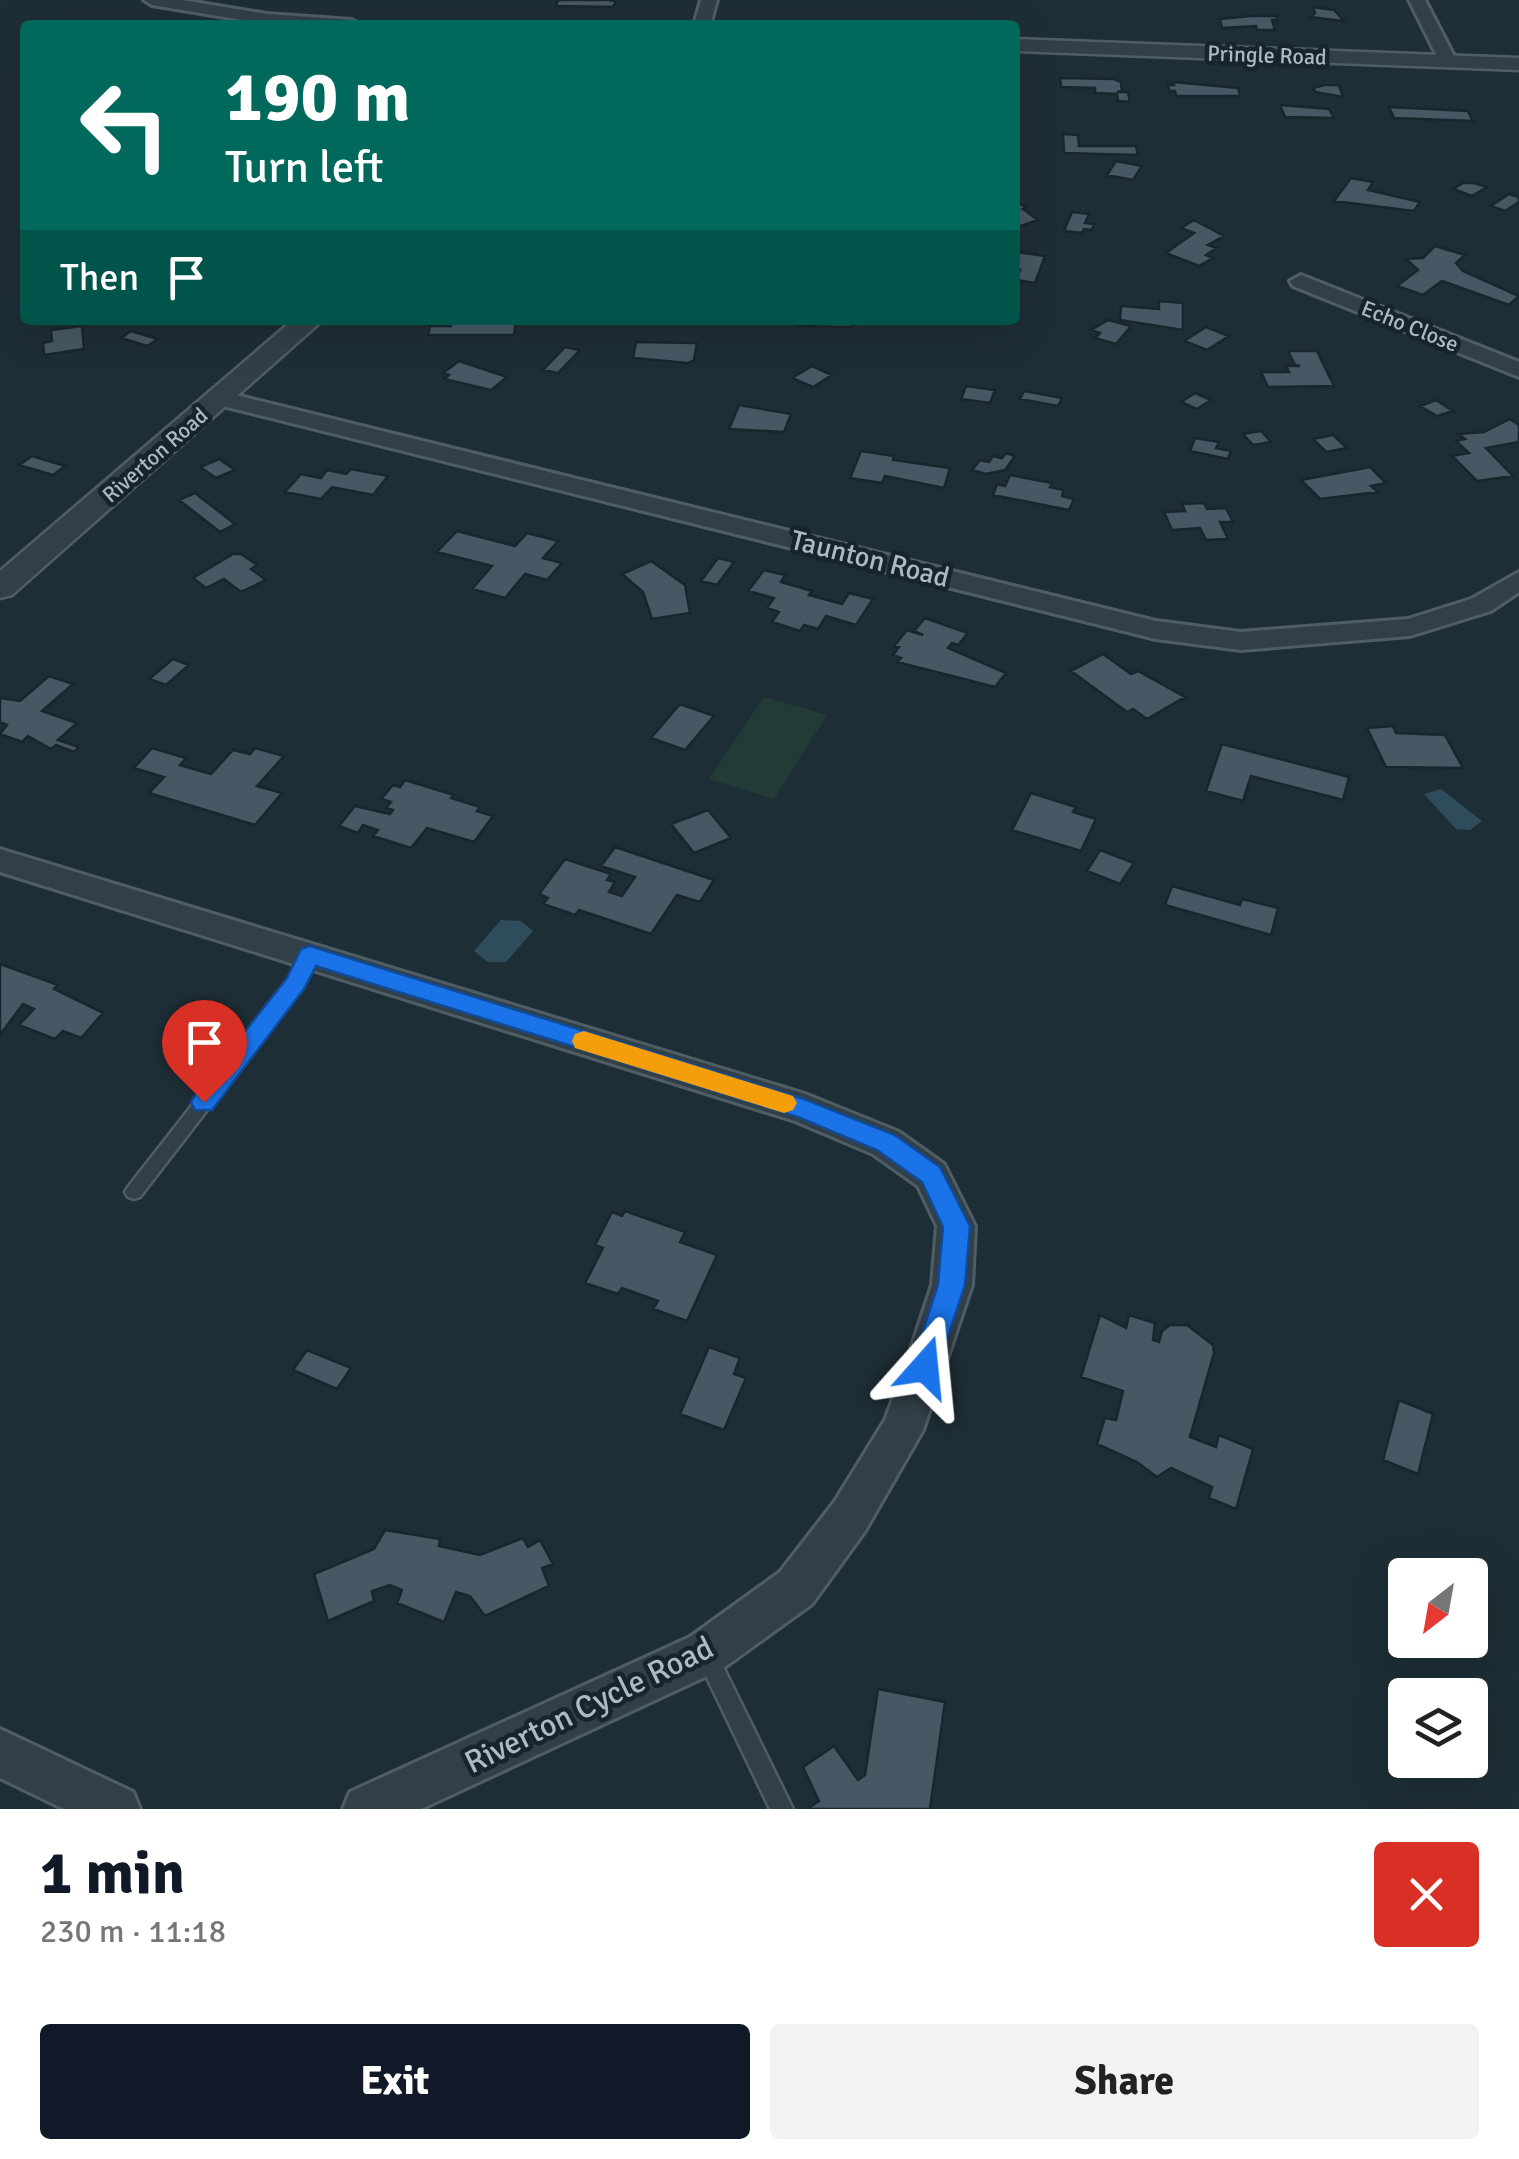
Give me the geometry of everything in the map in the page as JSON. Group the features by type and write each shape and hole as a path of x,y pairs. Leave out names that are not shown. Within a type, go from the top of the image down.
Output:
{"street":[{"path":"152,0 281,20"},
{"path":"1417,0 1448,62"},
{"name":"Pringle Road","path":"1020,45 1519,64"},
{"name":"Echo Close","path":"1301,281 1519,370"},
{"name":"Riverton Road","path":"0,588 303,325"},
{"name":"Taunton Road","path":"219,398 1156,630 1242,641 1410,627 1482,605 1519,580"},
{"name":"Riverton Cycle Road","path":"0,860 804,1109 886,1143 931,1175 956,1226 952,1285 902,1430 850,1516 796,1588 706,1653 367,1809"},
{"path":"0,1753 116,1809"}],"lane":[{"path":"134,1192 296,983 310,955"},
{"path":"706,1653 782,1809"}],"green space":[{"path":"764,697 827,715 774,799 709,779"}],"water":[{"path":"1441,789 1482,821 1470,830 1456,829 1424,794"},
{"path":"501,920 521,921 533,931 506,962 488,962 474,951"}],"building":[{"path":"558,0 616,1 613,7 556,6"},
{"path":"1313,7 1334,10 1344,21 1310,17 1315,13"},
{"path":"1276,16 1277,20 1272,20 1275,30 1257,30 1256,26 1222,28 1220,19"},
{"path":"1060,78 1114,79 1121,82 1122,91 1117,92 1128,92 1130,102 1118,101 1117,94 1095,93 1095,88 1061,87"},
{"path":"1173,82 1238,88 1240,96 1176,96 1175,91 1169,91 1168,85 1174,85"},
{"path":"1339,85 1343,97 1315,92 1313,88"},
{"path":"1280,105 1329,109 1334,118 1285,117"},
{"path":"1389,107 1468,111 1473,121 1394,118"},
{"path":"1063,134 1078,135 1079,146 1136,146 1138,155 1064,153"},
{"path":"1116,161 1142,166 1133,180 1107,175"},
{"path":"1351,178 1373,182 1368,190 1420,202 1414,211 1334,201"},
{"path":"1463,183 1487,187 1472,196 1453,189"},
{"path":"1509,194 1519,197 1519,202 1505,211 1491,206"},
{"path":"1020,204 1026,208 1023,209 1038,220 1020,226"},
{"path":"1072,212 1089,214 1085,223 1094,224 1092,230 1064,231"},
{"path":"1194,220 1224,236 1208,245 1217,248 1206,255 1213,258 1199,266 1166,253 1194,233 1181,228"},
{"path":"1435,246 1465,255 1456,263 1463,271 1519,296 1509,305 1442,281 1423,295 1397,286 1418,270 1406,259 1423,258"},
{"path":"1020,252 1045,256 1035,283 1020,281"},
{"path":"1159,301 1183,303 1183,330 1120,320 1121,306 1159,309"},
{"path":"1108,320 1131,326 1116,344 1095,338 1100,333 1091,330"},
{"path":"515,325 514,335 428,335 430,326"},
{"path":"852,325 852,327 799,326"},
{"path":"82,326 84,349 44,355 43,343 52,341 51,330"},
{"path":"1206,327 1229,336 1207,350 1184,341"},
{"path":"131,331 158,339 147,346 121,338"},
{"path":"636,342 697,343 694,360 688,363 633,358"},
{"path":"565,347 580,350 558,373 543,370"},
{"path":"1288,351 1317,351 1334,386 1268,387 1261,372 1289,372 1286,366 1300,366 1295,365"},
{"path":"459,361 507,377 491,390 444,379 449,375 443,373"},
{"path":"812,366 832,375 813,387 792,378"},
{"path":"966,386 995,390 990,403 961,399"},
{"path":"1024,391 1062,398 1058,406 1020,399"},
{"path":"1195,393 1211,400 1197,409 1181,402"},
{"path":"1436,400 1453,411 1437,416 1420,406"},
{"path":"739,405 791,414 784,432 729,429"},
{"path":"1510,419 1519,425 1519,442 1486,448 1513,476 1477,481 1452,456 1469,453 1456,441 1465,439 1458,434 1484,432"},
{"path":"1261,431 1271,442 1253,445 1243,434"},
{"path":"1333,435 1347,448 1326,452 1313,439"},
{"path":"1195,438 1219,442 1216,448 1231,451 1228,459 1190,451"},
{"path":"861,451 950,468 944,488 885,476 882,483 850,478"},
{"path":"1006,453 1015,456 1005,470 986,474 972,470 980,460 989,462 993,456 1002,458"},
{"path":"32,456 65,466 53,475 19,465"},
{"path":"219,459 235,470 216,478 200,467"},
{"path":"1370,467 1386,483 1371,486 1378,492 1320,499 1301,480"},
{"path":"351,469 388,476 373,495 332,487 321,499 285,492 301,474 321,478 327,470 346,474"},
{"path":"1010,475 1052,483 1050,487 1064,490 1062,496 1074,499 1069,510 993,495 997,484 1005,486"},
{"path":"195,493 235,524 220,532 179,500"},
{"path":"1204,503 1207,509 1226,508 1233,522 1220,522 1228,539 1206,540 1200,528 1172,530 1164,512 1185,511 1182,504"},
{"path":"457,531 515,546 527,533 558,541 543,558 562,563 547,580 525,574 505,598 472,589 492,566 437,552"},
{"path":"233,554 241,554 257,565 251,569 266,580 241,592 224,579 206,588 193,578"},
{"path":"718,558 734,562 717,585 701,581"},
{"path":"651,561 685,585 690,613 652,619 643,592 622,574"},
{"path":"764,570 785,575 781,582 812,591 809,595 842,604 849,593 873,599 856,625 826,616 818,629 804,625 800,631 772,622 779,612 767,608 774,598 748,591"},
{"path":"925,618 968,633 958,645 952,643 948,648 1006,673 995,687 897,662 901,658 893,655 899,647 894,646 907,630 923,635 914,631"},
{"path":"1103,654 1131,674 1138,671 1185,697 1147,719 1133,709 1127,712 1071,671"},
{"path":"173,659 189,665 166,685 149,679"},
{"path":"49,676 73,684 42,711 77,723 58,740 79,747 74,752 56,745 51,749 28,736 22,742 0,734 7,725 0,722 0,698 20,701"},
{"path":"680,704 714,716 685,750 651,738"},
{"path":"1393,726 1396,733 1445,735 1463,768 1386,767 1367,728"},
{"path":"1222,744 1349,777 1343,800 1251,776 1243,801 1206,791"},
{"path":"152,748 186,758 180,765 211,774 233,750 250,754 255,748 284,756 257,786 282,793 255,825 149,793 164,777 134,768"},
{"path":"405,780 454,795 451,798 480,807 477,811 493,816 474,842 427,828 411,848 373,836 378,830 363,825 358,833 339,826 355,806 390,814 393,810 386,808 391,802 381,799 393,785 400,787"},
{"path":"1031,793 1076,807 1073,812 1096,819 1081,851 1012,830"},
{"path":"708,810 731,838 694,853 671,824"},
{"path":"615,847 714,880 700,902 677,895 651,934 579,910 575,915 543,904 548,898 539,894 565,859 611,874 607,880 615,882 609,892 622,896 635,877 601,866"},
{"path":"1100,850 1134,863 1120,884 1087,871"},
{"path":"1172,886 1240,905 1242,899 1278,908 1271,935 1165,905"},
{"path":"0,964 58,985 54,989 103,1013 81,1038 63,1031 55,1039 19,1025 34,1009 23,1004 0,1035"},
{"path":"625,1211 685,1232 680,1242 717,1255 687,1321 653,1309 658,1301 622,1288 618,1294 585,1283 603,1248 595,1245 612,1212 622,1216"},
{"path":"1100,1315 1126,1328 1129,1315 1155,1323 1153,1340 1159,1342 1162,1331 1170,1325 1187,1325 1213,1345 1190,1437 1216,1447 1219,1435 1253,1449 1236,1509 1209,1498 1212,1487 1171,1468 1157,1477 1137,1462 1097,1444 1105,1418 1116,1420 1123,1391 1081,1377"},
{"path":"709,1347 740,1358 734,1374 746,1378 724,1430 680,1414"},
{"path":"307,1350 351,1368 337,1389 293,1370"},
{"path":"1399,1400 1433,1414 1418,1474 1383,1460"},
{"path":"385,1530 440,1539 439,1546 480,1555 523,1538 528,1547 540,1540 553,1564 542,1568 549,1586 485,1616 470,1596 456,1592 444,1622 397,1603 402,1590 390,1585 372,1591 374,1601 328,1621 314,1574 374,1549"},
{"path":"878,1689 945,1702 930,1809 807,1809 819,1801 803,1767 834,1746 858,1780 865,1775"}],"slow traffic":[{"path":"584,1041 784,1103"}],"route":[{"path":"204,1102 296,983 310,955 804,1109 886,1143 931,1175 956,1226 952,1285 925,1367"}]}
